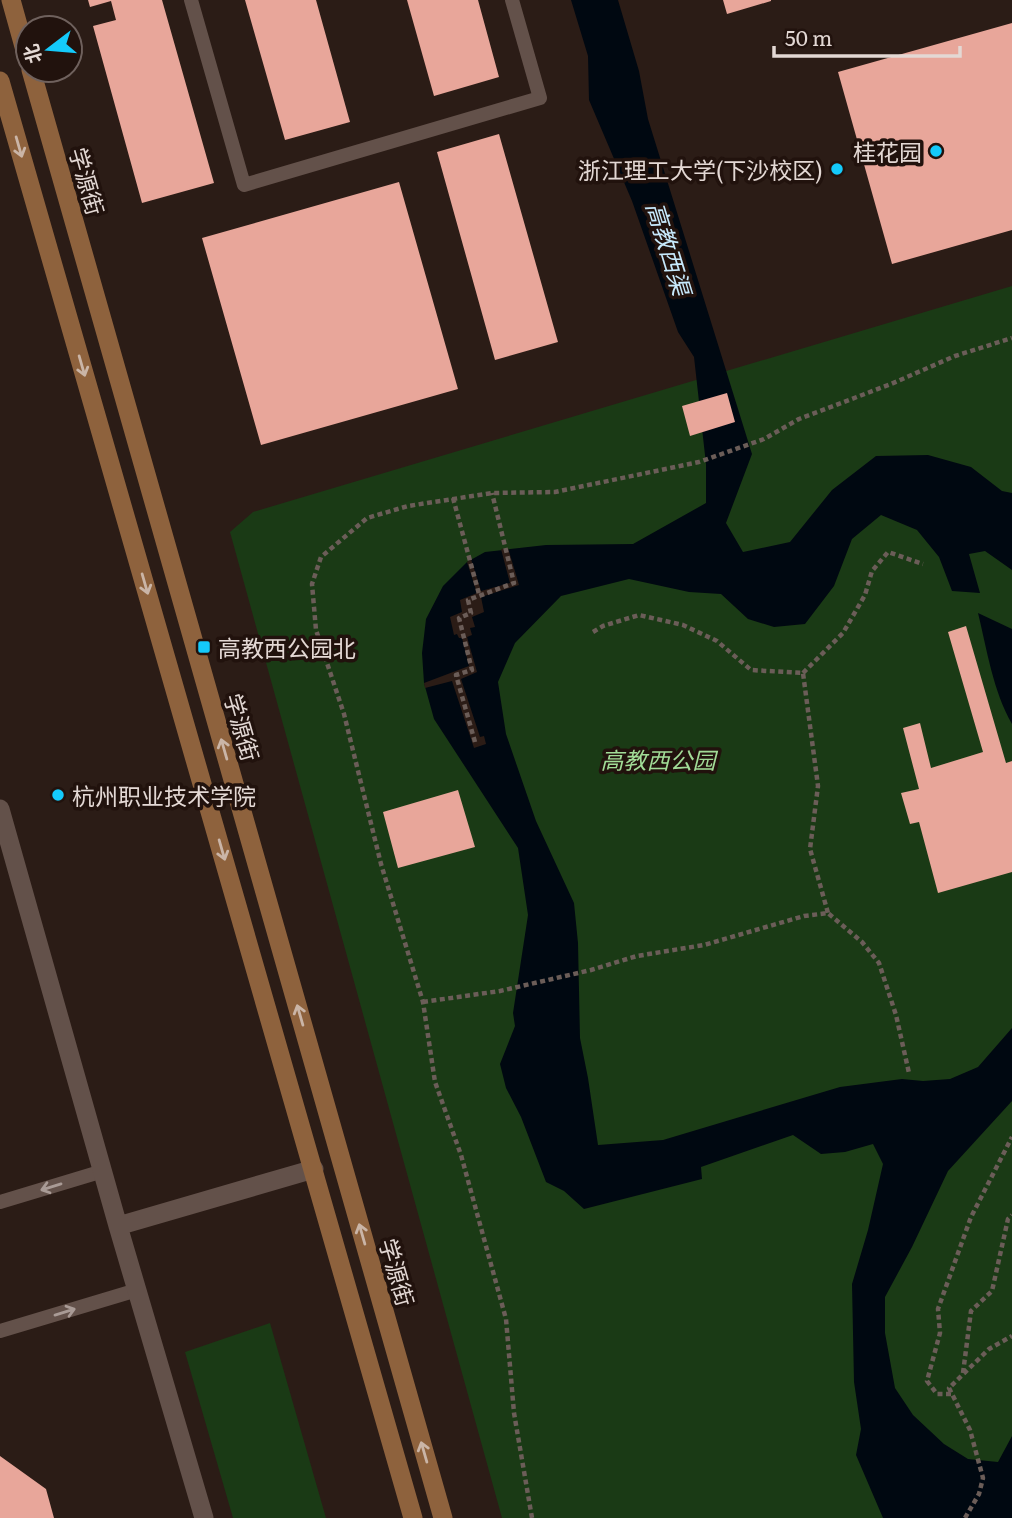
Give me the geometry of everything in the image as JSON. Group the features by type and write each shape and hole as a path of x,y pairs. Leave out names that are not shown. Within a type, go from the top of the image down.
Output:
{"main road":[{"path":"0,81 413,1518"},
{"name":"学源街","path":"35,84 443,1518"}],"street":[{"path":"0,809 204,1518"},
{"path":"118,1226 314,1168"}],"lane":[{"path":"191,0 244,185 540,98 512,0"},
{"path":"0,1202 103,1171"},
{"path":"0,1331 137,1290"}],"path":[{"path":"532,1518 514,1413 506,1319 461,1155 435,1082 423,1002 381,864 344,714 316,630 312,584 321,557 367,518 408,506 492,493 555,492 699,462 764,439 799,419 955,356 1012,338"},
{"path":"475,742 456,675 472,670 459,618 471,613 468,600 514,583 492,493"},
{"path":"453,498 479,594"},
{"path":"593,632 603,626 639,615 683,625 717,641 751,670 803,673 843,633 865,595 872,571 888,552 923,564"},
{"path":"803,673 818,786 810,849 828,913 862,942 879,963 896,1015 909,1073"},
{"path":"423,1002 500,991 591,970 637,956 704,945 804,916 828,913"},
{"path":"951,1394 937,1394 927,1381 940,1333 938,1309 971,1217 1012,1137"},
{"path":"963,1374 971,1311 992,1291 1008,1219 1012,1215"},
{"path":"965,1518 982,1485 970,1430 949,1388 989,1349 1012,1336"}],"green space":[{"name":"高教西公园","path":"1012,286 1012,1518 502,1518 230,532 253,512"},
{"path":"270,1323 326,1518 233,1518 185,1352"}],"water":[{"name":"高教西渠","path":"571,0 618,0 639,71 648,119 752,454 726,523 743,552 790,542 832,490 876,456 928,455 971,467 1002,491 1012,493 1012,570 985,551 969,554 980,593 952,591 939,557 917,530 881,515 852,539 834,586 805,624 774,627 748,619 721,594 689,592 629,579 561,596 515,643 498,682 506,734 536,821 574,903 578,943 580,1038 598,1145 663,1140 840,1087 902,1079 950,1079 978,1067 1012,1028 1012,1101 948,1171 885,1297 885,1333 895,1388 913,1415 944,1444 968,1459 998,1462 1012,1436 1012,1518 883,1518 856,1455 861,1429 854,1382 852,1284 883,1164 873,1144 845,1152 821,1154 793,1135 701,1167 702,1179 584,1209 564,1191 546,1182 521,1117 506,1088 500,1064 515,1026 513,1013 528,915 518,848 434,719 424,683 422,653 426,619 443,586 467,562 485,552 546,545 633,544 706,503 706,464 694,357 678,332 632,201 589,100 588,56"},
{"path":"978,613 1012,629 1012,724 995,684"}],"pier":[{"path":"508,548 519,585 481,597 484,612 472,617 475,627 470,628 472,635 467,637 477,672 461,679 480,737 484,736 486,744 474,748 452,681 425,688 424,683 469,666 462,638 454,635 450,617 462,612 460,600 477,593 467,562 471,559 481,591 510,583 501,549"}],"building":[{"path":"88,0 162,0 214,183 142,203 93,26 116,20 111,1 90,7"},
{"path":"245,0 316,0 350,122 285,140"},
{"path":"407,0 478,0 499,77 434,96"},
{"path":"723,0 771,0 771,1 727,14"},
{"name":"桂花园","path":"1012,23 1012,230 892,264 838,72"},
{"path":"499,134 558,342 495,360 437,152"},
{"path":"399,182 458,389 261,445 202,238"},
{"path":"727,393 735,422 690,436 682,406"},
{"path":"966,626 1006,763 1012,761 1012,872 938,893 919,822 910,824 901,793 919,789 903,728 920,723 931,768 983,752 948,632"},
{"path":"458,790 475,847 398,868 383,812"},
{"path":"0,1456 46,1489 54,1518 0,1518"}],"place":[{"name":"桂花园","path":"936,151"},
{"name":"浙江理工大学(下沙校区)","path":"837,169"},
{"name":"高教西公园北","path":"204,647"},
{"name":"杭州职业技术学院","path":"58,795"}]}
